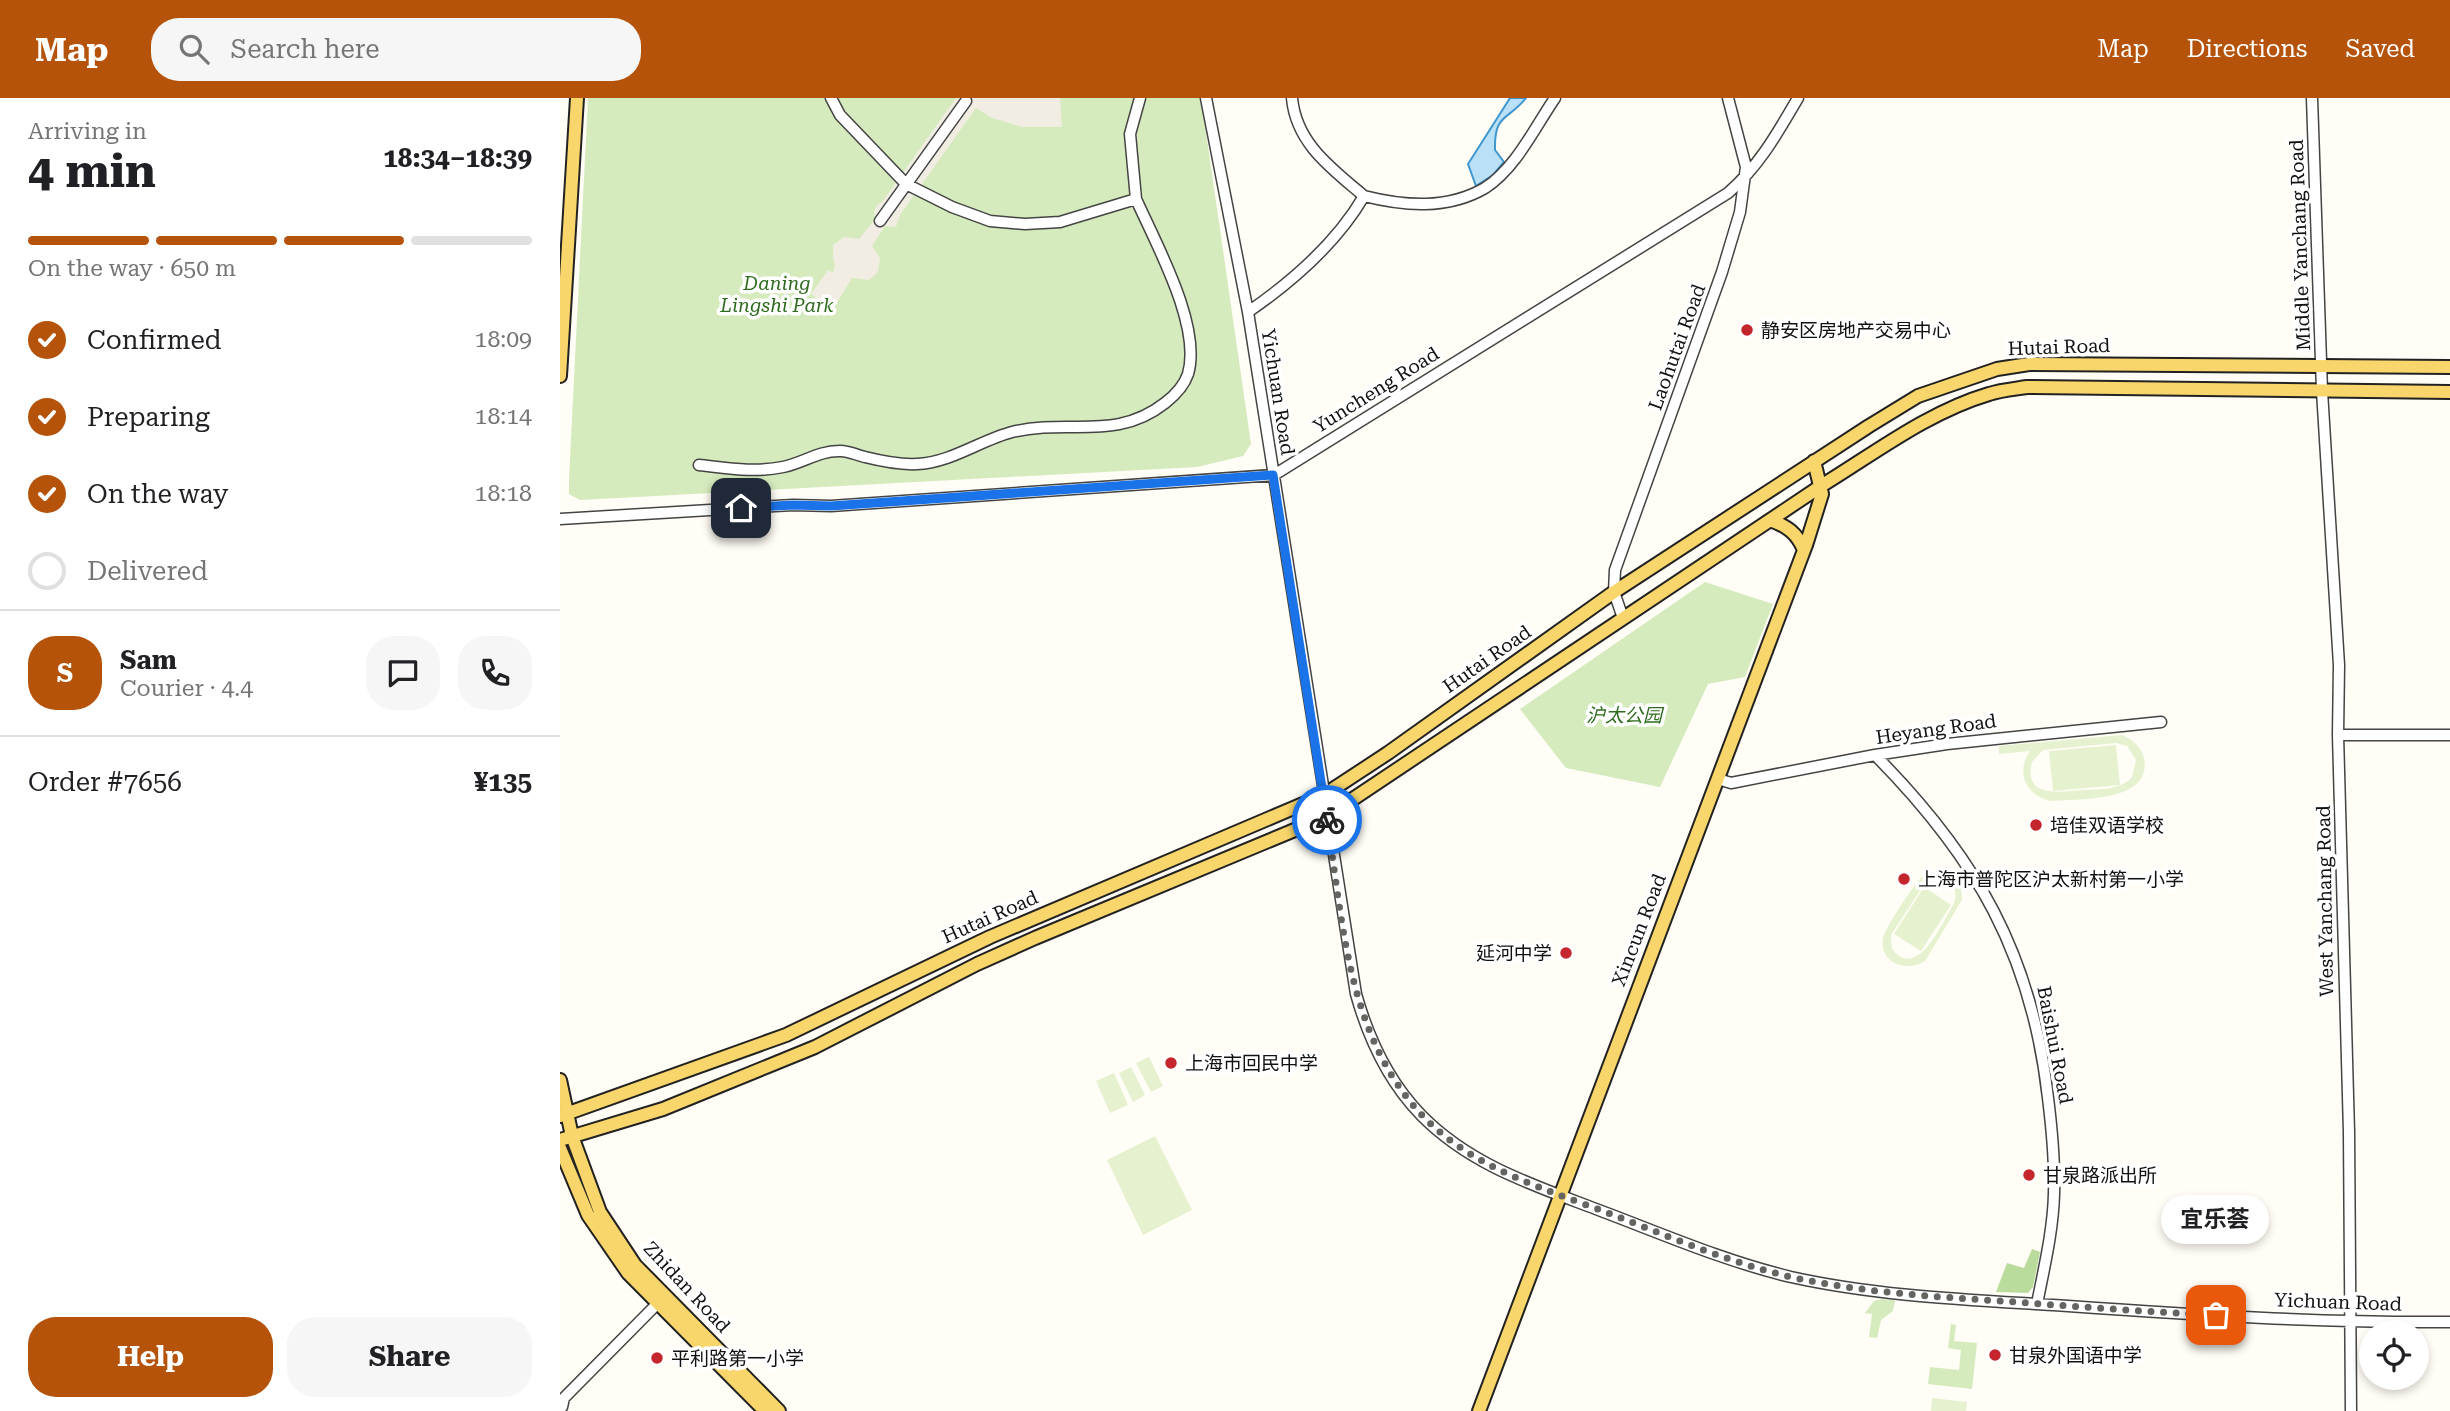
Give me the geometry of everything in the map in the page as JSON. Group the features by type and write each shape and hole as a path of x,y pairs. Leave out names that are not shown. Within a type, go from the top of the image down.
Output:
{"main road":[{"path":"560,376 565,242 577,98"},
{"name":"Hutai Road","path":"563,1115 786,1035 990,937 1324,795 1388,753 1614,592 1918,396 1997,369 2029,363 2450,367"},
{"name":"Hutai Road","path":"566,1138 663,1109 816,1047 977,964 1326,817 1904,433 1989,394 2027,387 2450,392"},
{"name":"Xincun Road","path":"1479,1411 1804,551 1821,502 1821,486 1814,461"},
{"path":"1770,520 1786,526 1799,538 1804,551"},
{"name":"Zhidan Road","path":"560,1080 566,1138 600,1212 635,1265 779,1411"},
{"name":"Zhidan Road","path":"560,1148 588,1214 628,1273 765,1411"}],"street":[{"path":"831,98 840,115 906,184 952,207 990,221 1025,224 1059,222 1136,199"},
{"path":"699,465 761,470 786,467 813,455 841,450 888,462 932,463 1009,433 1038,426 1116,426 1134,422 1175,395 1187,375 1191,346 1189,329 1163,258 1136,199 1130,134 1140,98"},
{"name":"Yichuan Road","path":"1206,98 1248,312 1356,993 1367,1029 1392,1076 1421,1115 1461,1149 1488,1166 1716,1255 1789,1276 1861,1289 2037,1304 2350,1321 2450,1322"},
{"path":"1292,98 1295,118 1302,136 1337,173 1364,196 1400,204 1423,205 1452,200 1486,187 1517,155 1555,98"},
{"path":"1728,98 1745,159 1746,177"},
{"name":"Laohutai Road","path":"1623,618 1614,592 1615,570 1734,235 1746,177 1766,153 1798,98"},
{"name":"Middle Yanchang Road","path":"2312,98 2322,391"},
{"path":"880,221 965,101"},
{"name":"Yuncheng Road","path":"560,519 793,505 831,506 1273,475 1717,200 1746,177"},
{"path":"1248,312 1283,287 1306,266 1364,196"},
{"name":"West Yanchang Road","path":"2322,391 2339,665 2351,1411"},
{"name":"Heyang Road","path":"1718,779 1731,783 1875,755 2030,735 2161,722"},
{"path":"2339,735 2450,736"},
{"name":"Baishui Road","path":"1875,755 1928,812 1977,880 2006,935 2029,993 2046,1074 2054,1166 2051,1227 2037,1304"},
{"path":"562,1409 564,1398 658,1303"}],"green space":[{"name":"Daning Lingshi Park","path":"588,98 1201,98 1251,444 1243,456 1197,467 580,500 569,494 569,479"},
{"name":"沪太公园","path":"1705,582 1773,604 1745,677 1708,684 1660,787 1566,768 1520,709"},
{"path":"2122,735 2133,741 2141,750 2144,773 2137,783 2126,791 2111,796 2051,801 2035,794 2025,782 2023,767 2030,751 1999,754 1999,746","holes":["2116,743 2127,746 2136,760 2132,777 2121,785 2053,792 2038,787 2033,782 2032,762 2043,750"]},
{"path":"2116,745 2120,785 2053,791 2049,751"},
{"path":"1933,872 1943,872 1956,880 1961,887 1962,900 1925,961 1903,966 1885,954 1883,938 1915,885 1922,877","holes":["1937,878 1947,881 1953,887 1956,896 1953,905 1928,946 1911,959 1901,957 1892,949 1891,935 1923,886"]},
{"path":"1924,887 1951,905 1921,951 1894,934"},
{"path":"1149,1057 1163,1086 1151,1092 1136,1063"},
{"path":"1131,1067 1145,1095 1133,1102 1119,1073"},
{"path":"1114,1073 1128,1105 1110,1113 1096,1081"},
{"path":"1155,1136 1192,1210 1143,1235 1107,1160"},
{"path":"2032,1249 2040,1252 2033,1287 2028,1293 1996,1292 2007,1263 2024,1268"},
{"path":"1895,1300 1893,1311 1881,1320 1877,1338 1869,1337 1872,1314 1865,1313 1874,1301"},
{"path":"1951,1324 1956,1325 1954,1341 1977,1343 1972,1389 1928,1384 1930,1367 1959,1370 1961,1350 1948,1348"},
{"path":"1932,1398 1967,1402 1966,1411 1931,1411"}],"shaded area":[{"path":"956,98 1060,98 1062,127 1022,127 992,118 976,108 900,215 896,227 885,226 872,246 880,258 878,272 869,280 852,278 833,309 811,294 828,270 833,273 833,245 844,237 859,239 875,219 877,205 882,202"}],"water":[{"path":"1510,98 1526,98 1503,119 1497,130 1495,150 1504,162 1493,175 1476,186 1468,164"}],"way so far":[{"path":"1327,820 1352,974 1367,1029 1400,1089 1421,1115 1446,1138 1488,1166 1726,1258 1841,1287 2216,1315"}],"place":[{"name":"静安区房地产交易中心","path":"1747,330"},
{"name":"培佳双语学校","path":"2036,825"},
{"name":"上海市普陀区沪太新村第一小学","path":"1904,879"},
{"name":"延河中学","path":"1566,953"},
{"name":"上海市回民中学","path":"1171,1063"},
{"name":"甘泉路派出所","path":"2029,1175"},
{"name":"宜乐荟","path":"2216,1315"},
{"name":"甘泉外国语中学","path":"1995,1355"},
{"name":"平利路第一小学","path":"657,1358"}],"route":[{"path":"741,508 831,506 1273,475 1327,820"}]}
